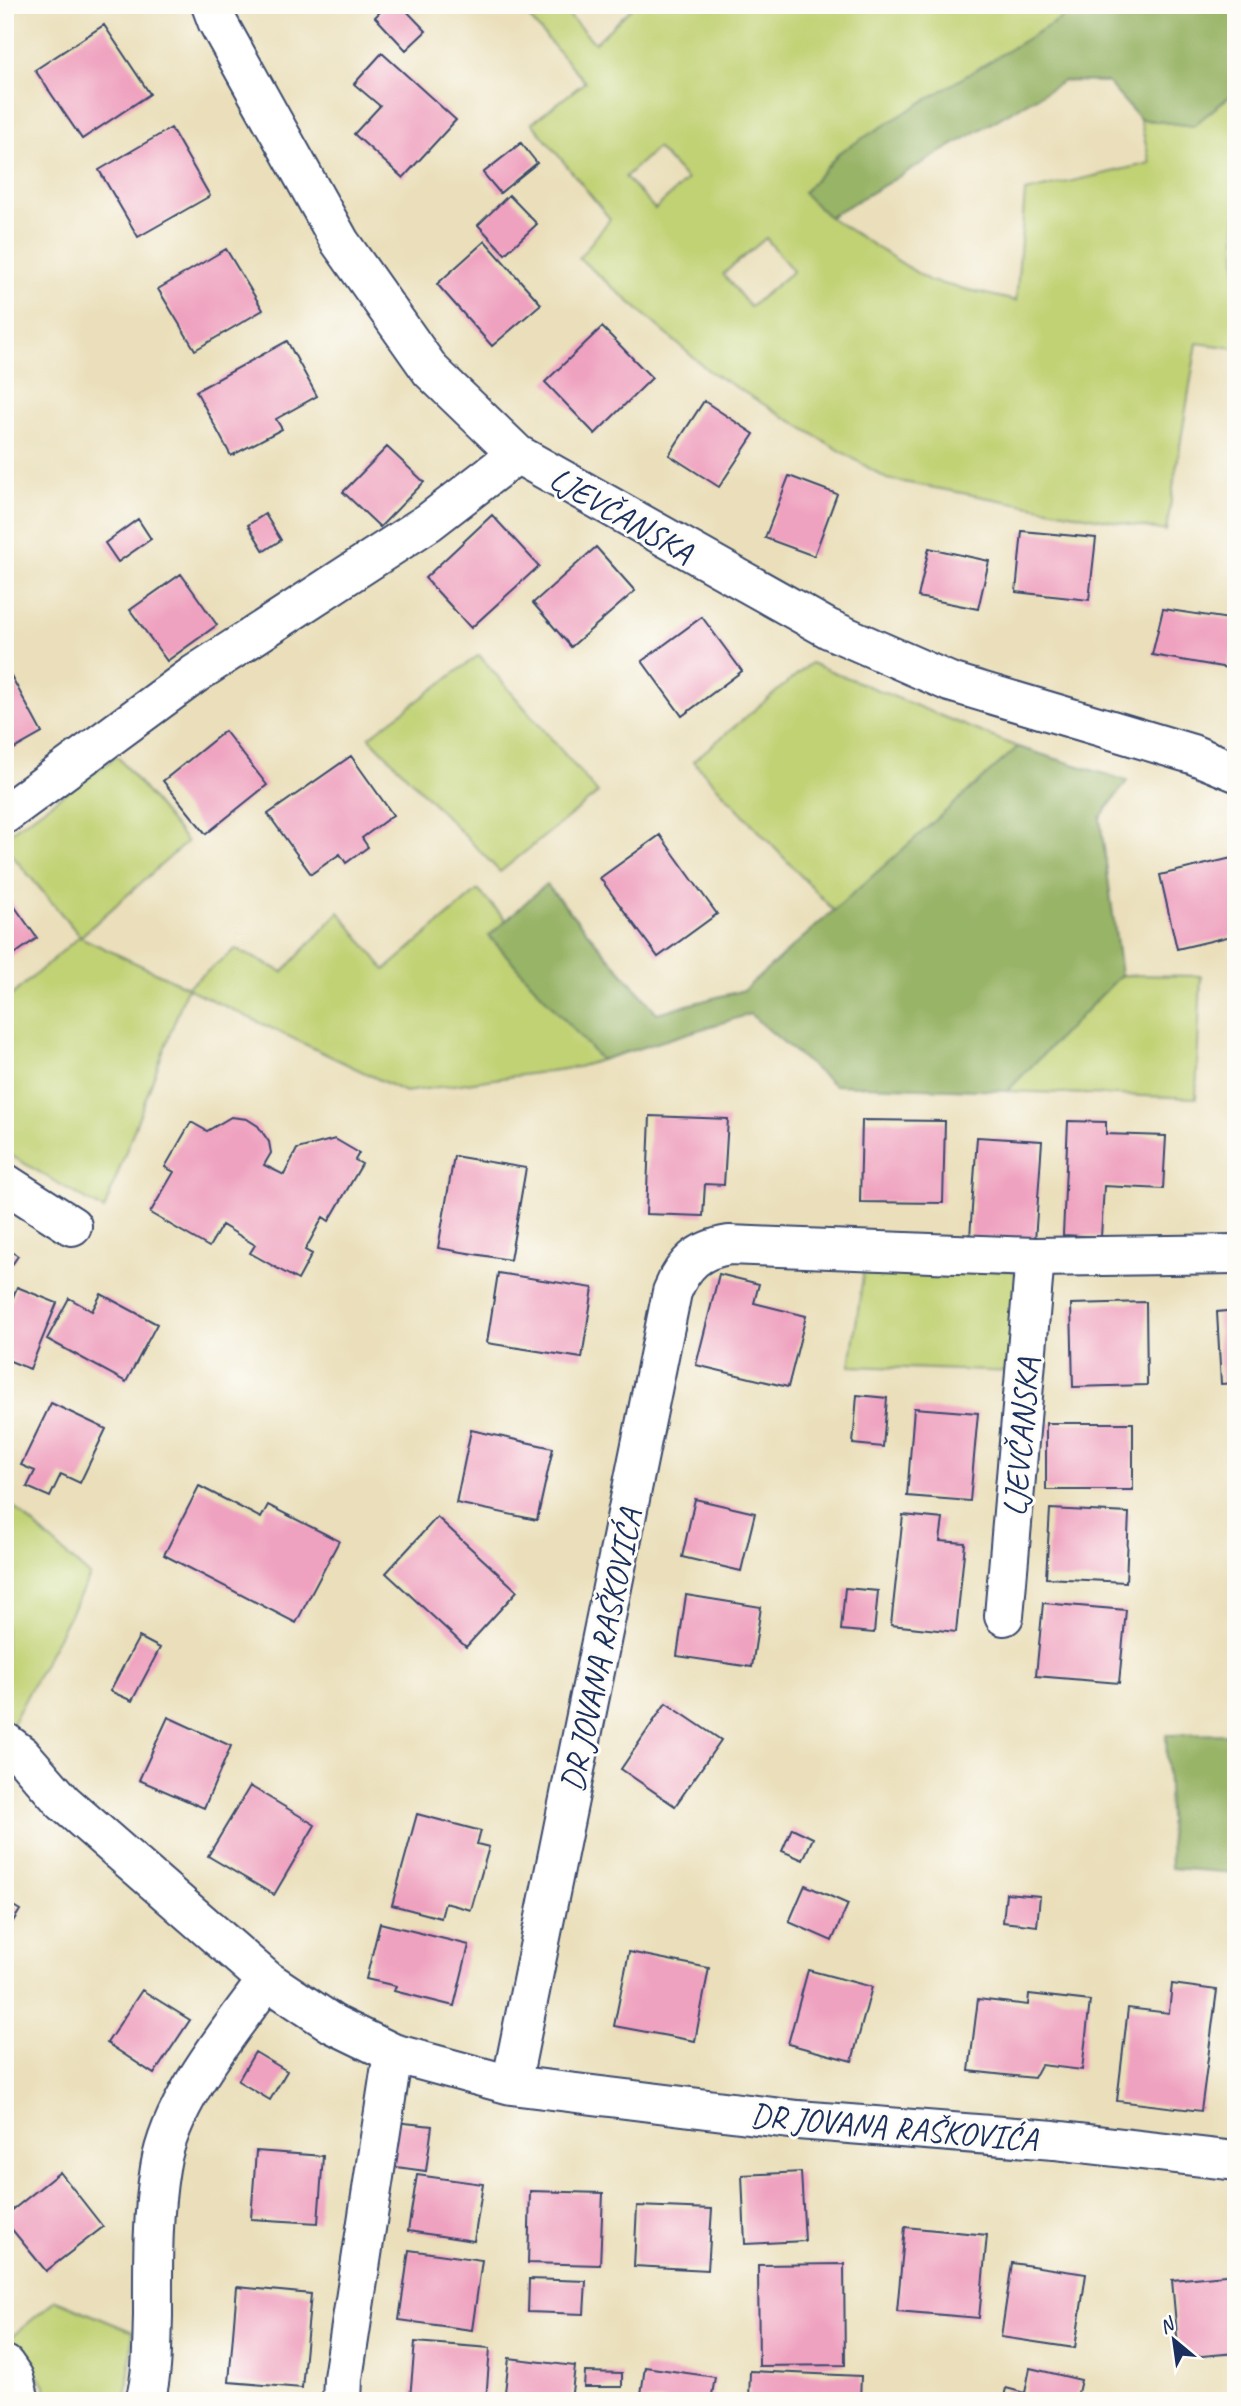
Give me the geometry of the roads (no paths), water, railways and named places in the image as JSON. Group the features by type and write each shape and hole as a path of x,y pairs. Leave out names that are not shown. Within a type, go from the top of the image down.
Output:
{"street":[{"name":"LJEVČANSKA","path":"211,5 216,22 340,242 431,371 517,454 828,629 950,682 1192,754 1236,772"},
{"path":"5,814 195,674 429,522 517,454"},
{"path":"5,1183 72,1226"},
{"name":"DR JOVANA RAŠKOVIĆA","path":"511,2085 673,1292 680,1272 703,1252 729,1245 1035,1257"},
{"path":"1035,1257 1236,1254"},
{"name":"LJEVČANSKA","path":"1004,1616 1035,1257"},
{"name":"DR JOVANA RAŠKOVIĆA","path":"5,1742 22,1755 63,1802 267,1980 334,2024 393,2053 511,2085 798,2120 1054,2140 1236,2161"},
{"path":"145,2401 152,2363 154,2241 160,2166 174,2122 205,2066 267,1980"},
{"path":"342,2401 343,2378 393,2053"},
{"path":"5,2365 14,2378 20,2401"}]}
